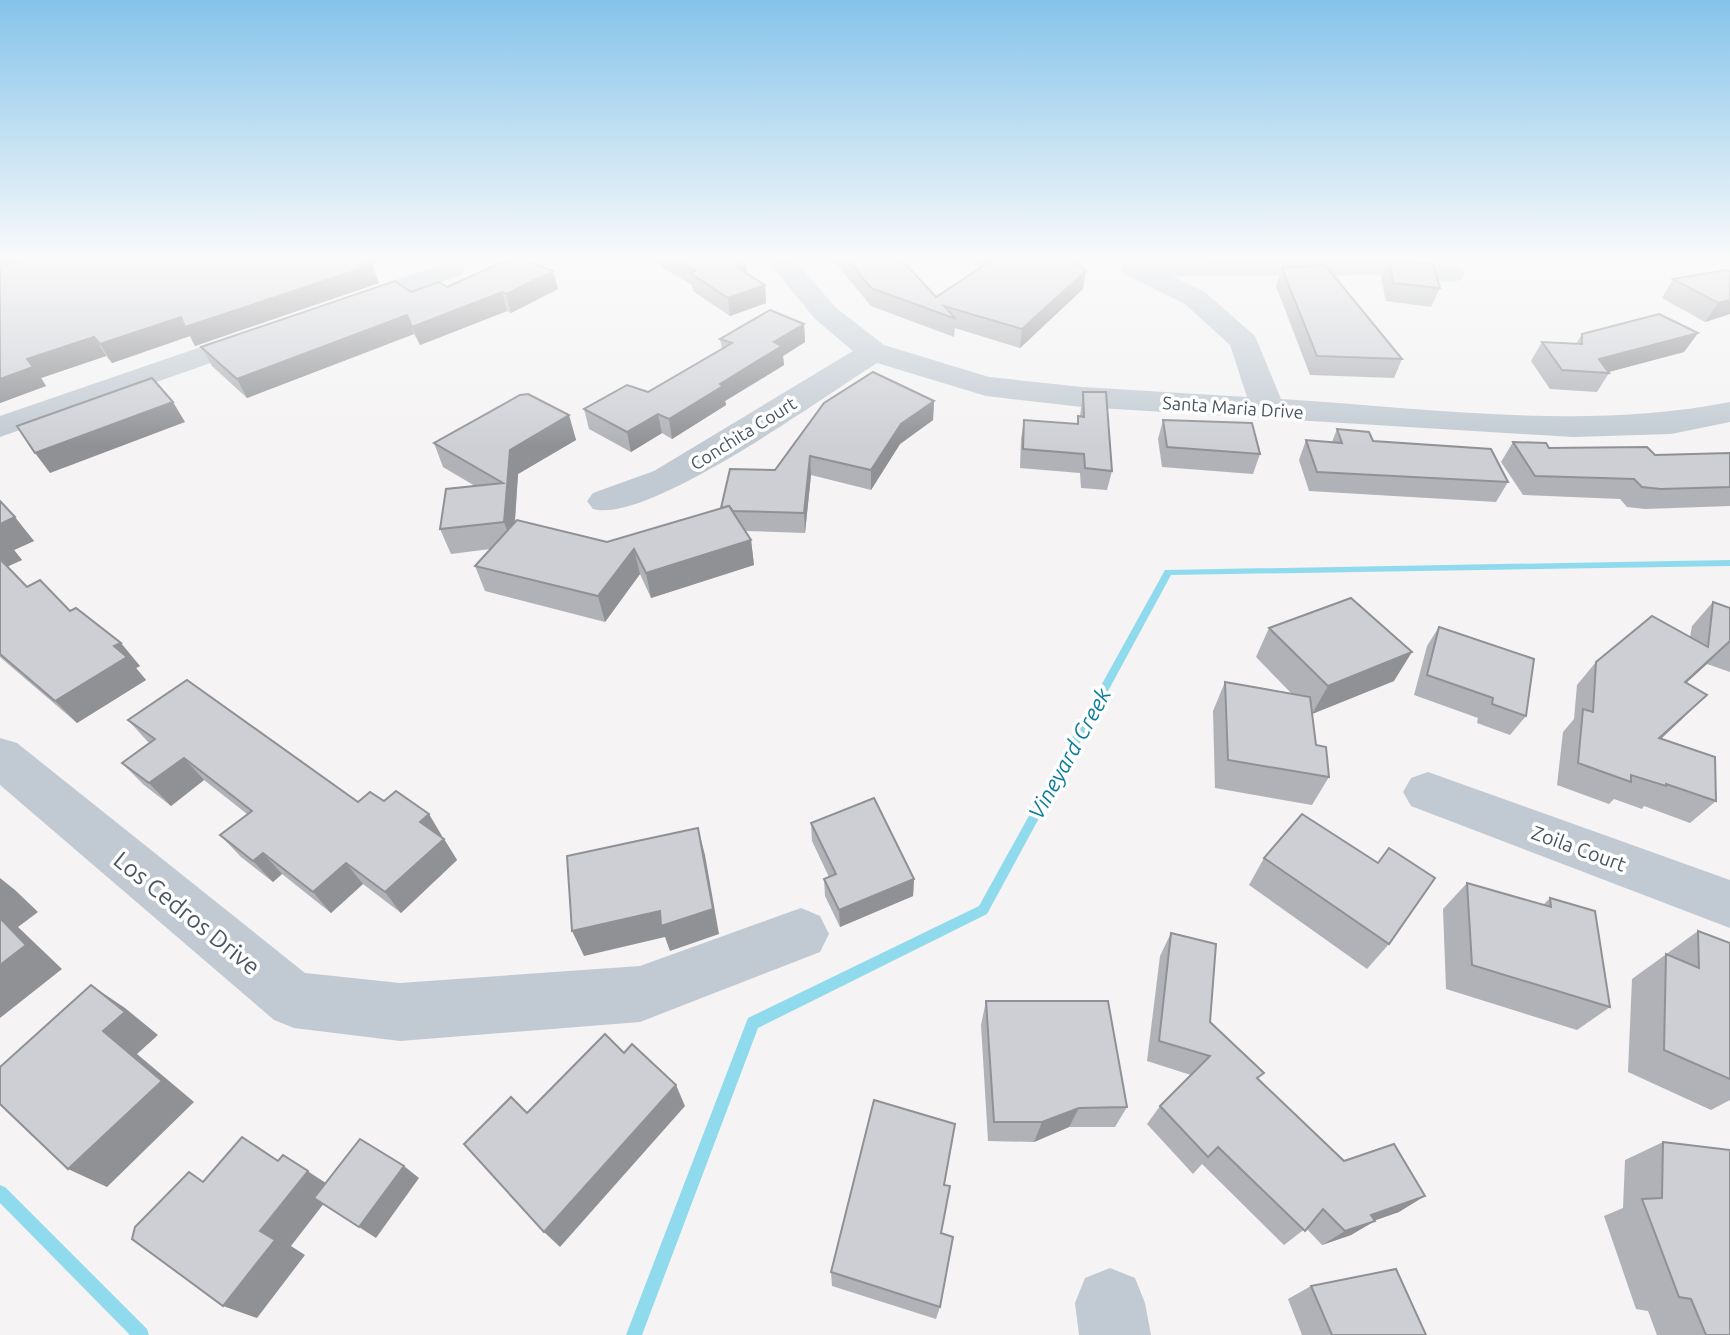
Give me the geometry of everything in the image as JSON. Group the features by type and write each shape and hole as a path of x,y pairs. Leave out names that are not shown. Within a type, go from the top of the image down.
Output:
{"street":[{"name":"Santa Maria Drive","path":"835,321 873,352 951,378 1011,389 1268,409 1573,427 1671,424 1730,412"},
{"path":"1221,321 1244,342 1268,409"},
{"path":"0,427 286,327"},
{"name":"Conchita Court","path":"606,501 667,479 873,352"},
{"name":"Los Cedros Drive","path":"0,757 294,1000 400,1012 640,994 801,934"},
{"name":"Zoila Court","path":"1428,792 1730,904"}],"building":[{"path":"0,321 168,321 100,344 94,337 27,359 33,367 0,379"},
{"path":"183,321 202,321 185,327"},
{"path":"277,321 390,321 237,379 201,347"},
{"path":"410,321 427,321 412,327"},
{"path":"751,321 804,324 774,342 782,346 669,419 658,414 627,432 584,409 627,385 648,392 732,343 720,339"},
{"path":"996,321 1030,321 1022,329"},
{"path":"1303,321 1371,321 1402,359 1317,356"},
{"path":"1631,321 1674,321 1698,333 1599,359 1609,373 1562,370 1542,342 1582,344 1582,334"},
{"path":"873,372 934,401 901,424 871,470 810,456 804,513 733,511 729,506 721,508 730,469 775,470 824,403"},
{"path":"152,378 173,402 35,453 17,426"},
{"path":"1083,392 1106,392 1112,471 1085,468 1084,454 1023,449 1024,420 1078,424 1078,416 1084,417"},
{"path":"528,394 569,415 510,450 504,522 440,529 446,489 503,483 434,443 520,395"},
{"path":"1163,420 1252,423 1260,454 1167,447"},
{"path":"1337,429 1369,432 1373,441 1491,449 1508,482 1317,472 1306,440 1342,443"},
{"path":"1513,442 1546,443 1549,448 1647,447 1655,455 1730,453 1730,487 1661,489 1642,487 1634,479 1535,476"},
{"path":"0,501 15,517 0,524"},
{"path":"729,506 751,540 646,573 634,549 598,596 475,566 517,520 607,542"},
{"path":"0,559 27,587 40,580 70,611 76,608 121,643 114,646 127,657 55,701 0,654"},
{"path":"1351,598 1412,652 1328,686 1269,628"},
{"path":"1713,602 1730,608 1730,641 1685,682 1707,695 1659,738 1715,757 1716,801 1631,775 1631,782 1578,763 1583,709 1593,712 1596,662 1652,616 1708,647"},
{"path":"1439,627 1534,659 1526,716 1492,704 1493,698 1427,675"},
{"path":"187,680 358,802 370,792 384,801 396,791 429,814 420,822 444,839 385,892 346,863 313,892 263,853 253,861 220,835 252,811 184,758 149,783 122,763 155,739 128,720"},
{"path":"1225,682 1310,697 1316,745 1326,747 1329,777 1228,760"},
{"path":"874,798 914,879 839,910 824,879 836,874 811,823"},
{"path":"1302,814 1378,863 1389,848 1435,878 1389,944 1264,858"},
{"path":"698,828 713,909 661,926 660,911 572,931 567,856"},
{"path":"1467,883 1551,907 1550,898 1595,911 1610,1007 1472,965"},
{"path":"0,918 26,945 0,965"},
{"path":"1698,931 1730,943 1730,1079 1664,1050 1666,954 1699,968"},
{"path":"1171,933 1216,944 1210,1022 1264,1073 1257,1078 1344,1161 1394,1144 1425,1196 1371,1215 1375,1221 1345,1231 1323,1209 1305,1231 1218,1147 1208,1157 1160,1106 1210,1056 1159,1041"},
{"path":"91,985 125,1012 103,1031 162,1081 68,1169 0,1104 0,1067"},
{"path":"986,1001 1108,1001 1127,1107 1079,1108 1042,1122 994,1122"},
{"path":"605,1034 624,1053 632,1044 676,1085 544,1232 464,1144 511,1097 527,1113"},
{"path":"874,1100 955,1124 944,1185 950,1186 941,1233 953,1237 940,1307 831,1272"},
{"path":"242,1137 278,1161 283,1155 308,1171 260,1231 275,1240 223,1306 132,1239 135,1227 189,1172 203,1182"},
{"path":"360,1139 404,1166 359,1227 314,1198"},
{"path":"1663,1142 1730,1150 1730,1335 1706,1335 1691,1299 1679,1297 1642,1199 1662,1198"},
{"path":"1396,1269 1426,1335 1332,1335 1311,1286"}],"waterway":[{"name":"Vineyard Creek","path":"634,1335 753,1023 983,910 1168,572 1730,563"},
{"name":"Vineyard Creek","path":"0,1192 141,1335"}]}
